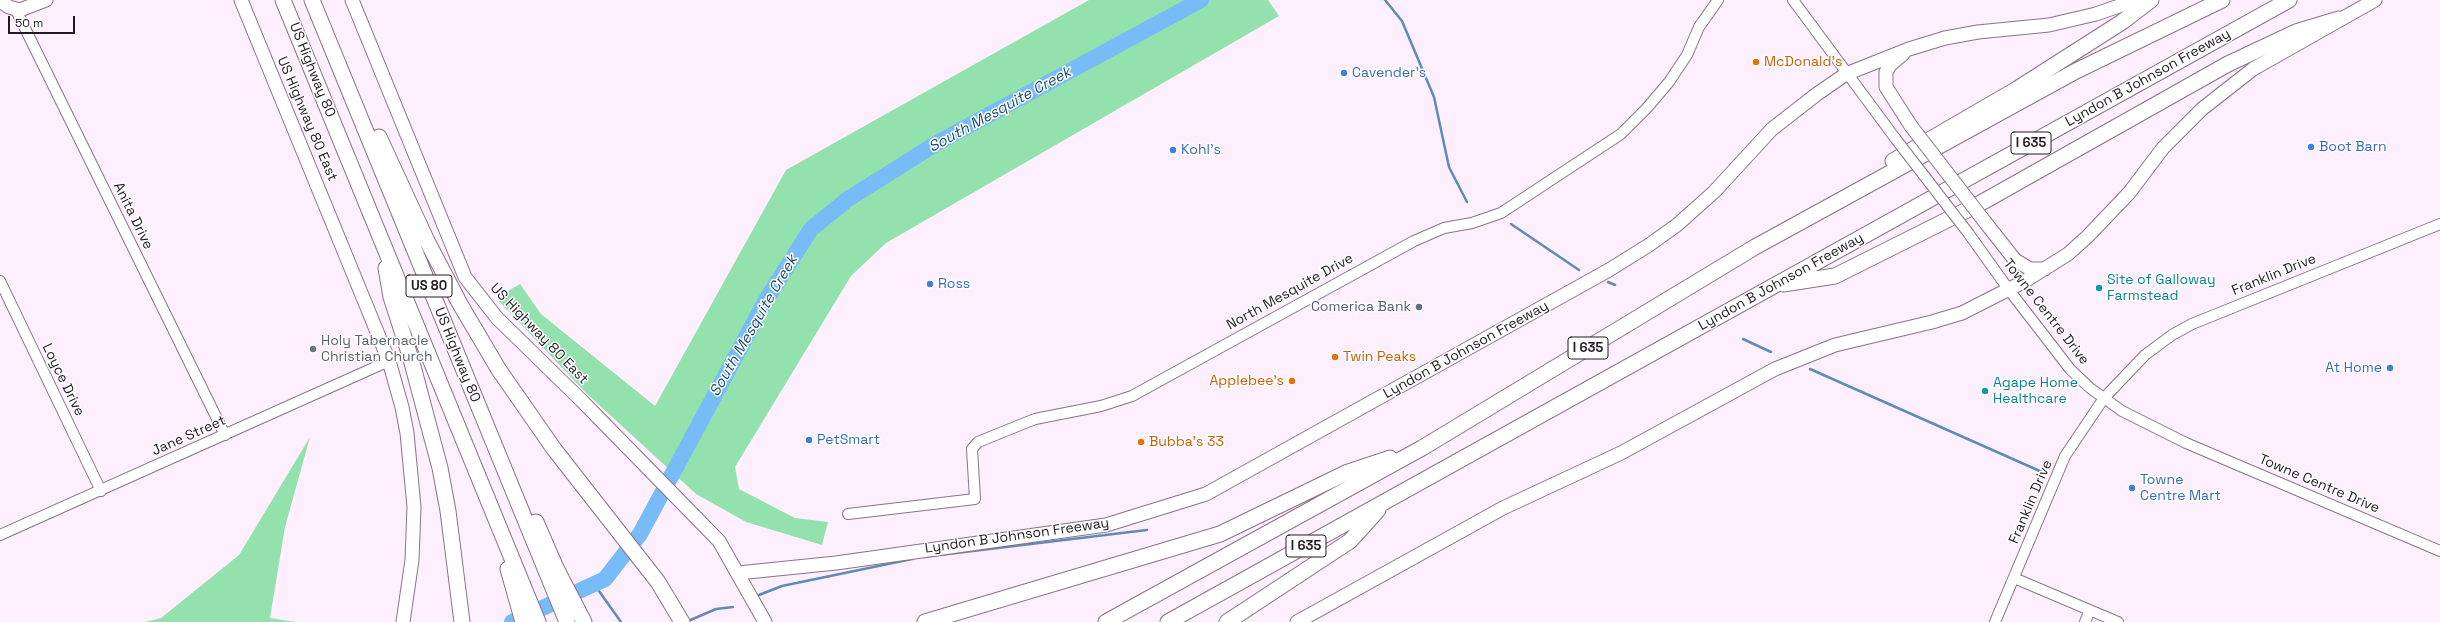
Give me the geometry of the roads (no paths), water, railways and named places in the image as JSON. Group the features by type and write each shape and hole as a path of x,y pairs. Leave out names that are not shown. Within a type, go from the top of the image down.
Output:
{"highway":[{"name":"US Highway 80","path":"283,0 495,518 517,584"},
{"name":"US Highway 80","path":"312,0 491,437 522,490 551,570"},
{"path":"1755,247 1857,183 2017,89 2122,22 2150,0"},
{"name":"I 635","path":"1106,622 1422,448 1755,247 2076,71 2222,0"},
{"name":"Lyndon B Johnson Freeway","path":"1168,622 2289,0"},
{"path":"1773,286 1835,276 1979,204 2228,64 2296,32 2339,19"},
{"path":"339,66 371,120 427,241 476,334 524,409 583,488 658,582 682,622"},
{"path":"380,235 391,297 411,359 440,468 448,511 462,616"},
{"path":"925,622 1220,534 1348,472 1422,448"},
{"path":"1227,622 1350,541 1386,501"},
{"path":"551,570 584,622"},
{"path":"551,570 567,622"},
{"path":"517,584 523,622"},
{"name":"US 80","path":"517,584 538,622"}],"main road":[{"path":"0,1 27,9 46,0"},
{"name":"US Highway 80 East","path":"241,0 389,361 407,433 413,489 412,560 403,622"},
{"name":"US Highway 80 East","path":"352,0 465,277 497,318 719,541 765,622"},
{"name":"Lyndon B Johnson Freeway","path":"738,573 836,563 1106,526 1206,494 1576,288 1649,245 1677,225 1714,192 1772,129 1817,94 1846,74 1909,49 1945,38 1978,32 2049,25 2096,14 2136,0"},
{"path":"1297,622 1503,508 1621,453 1775,369 1835,345 1932,322 1962,313 2009,290 2045,269 2083,241 2108,217 2163,148 2202,109 2253,69 2375,0"},
{"path":"1909,49 1890,65 1886,72 1886,87 1911,126 2014,260 2030,269 2045,269"}],"street":[{"name":"North Mesquite Drive","path":"848,514 975,499 972,449 978,442 1035,419 1101,406 1132,396 1414,240 1444,228 1472,223 1501,213 1621,134 1646,109 1676,72 1687,55 1699,27 1718,0"},
{"name":"Towne Centre Drive","path":"1794,0 1846,74 1969,234 2009,290 2070,369 2104,398 2138,420 2186,443 2440,551"},
{"name":"Anita Drive","path":"12,5 225,435"},
{"name":"Franklin Drive","path":"1995,622 2065,456 2104,398 2145,355 2172,335 2192,324 2440,224"},
{"name":"Loyce Drive","path":"0,281 101,491"},
{"name":"Jane Street","path":"0,535 389,361"},
{"path":"2014,578 2118,622"},
{"path":"2084,622 2090,610"}],"waterway":[{"name":"South Mesquite Creek","path":"512,622 605,579 640,534 766,300 811,229 848,199 937,143 1201,0"},
{"path":"1385,0 1402,21 1434,97 1449,167 1467,202"},
{"path":"1511,224 1579,270"},
{"path":"1608,282 1615,285"},
{"path":"1743,339 1771,352"},
{"path":"1810,369 2042,472"},
{"path":"923,557 1147,530"},
{"path":"759,595 782,586 912,559"},
{"path":"594,584 621,622"},
{"path":"686,622 716,609 733,607"}],"place":[{"name":"McDonald's","path":"1756,62"},
{"name":"Cavender's","path":"1344,73"},
{"name":"Boot Barn","path":"2311,147"},
{"name":"Kohl's","path":"1173,150"},
{"name":"Ross","path":"930,284"},
{"name":"Site of Galloway Farmstead","path":"2099,288"},
{"name":"Comerica Bank","path":"1419,307"},
{"name":"Holy Tabernacle Christian Church","path":"313,349"},
{"name":"Twin Peaks","path":"1335,357"},
{"name":"At Home","path":"2390,368"},
{"name":"Applebee's","path":"1292,381"},
{"name":"Agape Home Healthcare","path":"1985,391"},
{"name":"PetSmart","path":"809,440"},
{"name":"Bubba's 33","path":"1141,442"},
{"name":"Towne Centre Mart","path":"2132,488"}]}
